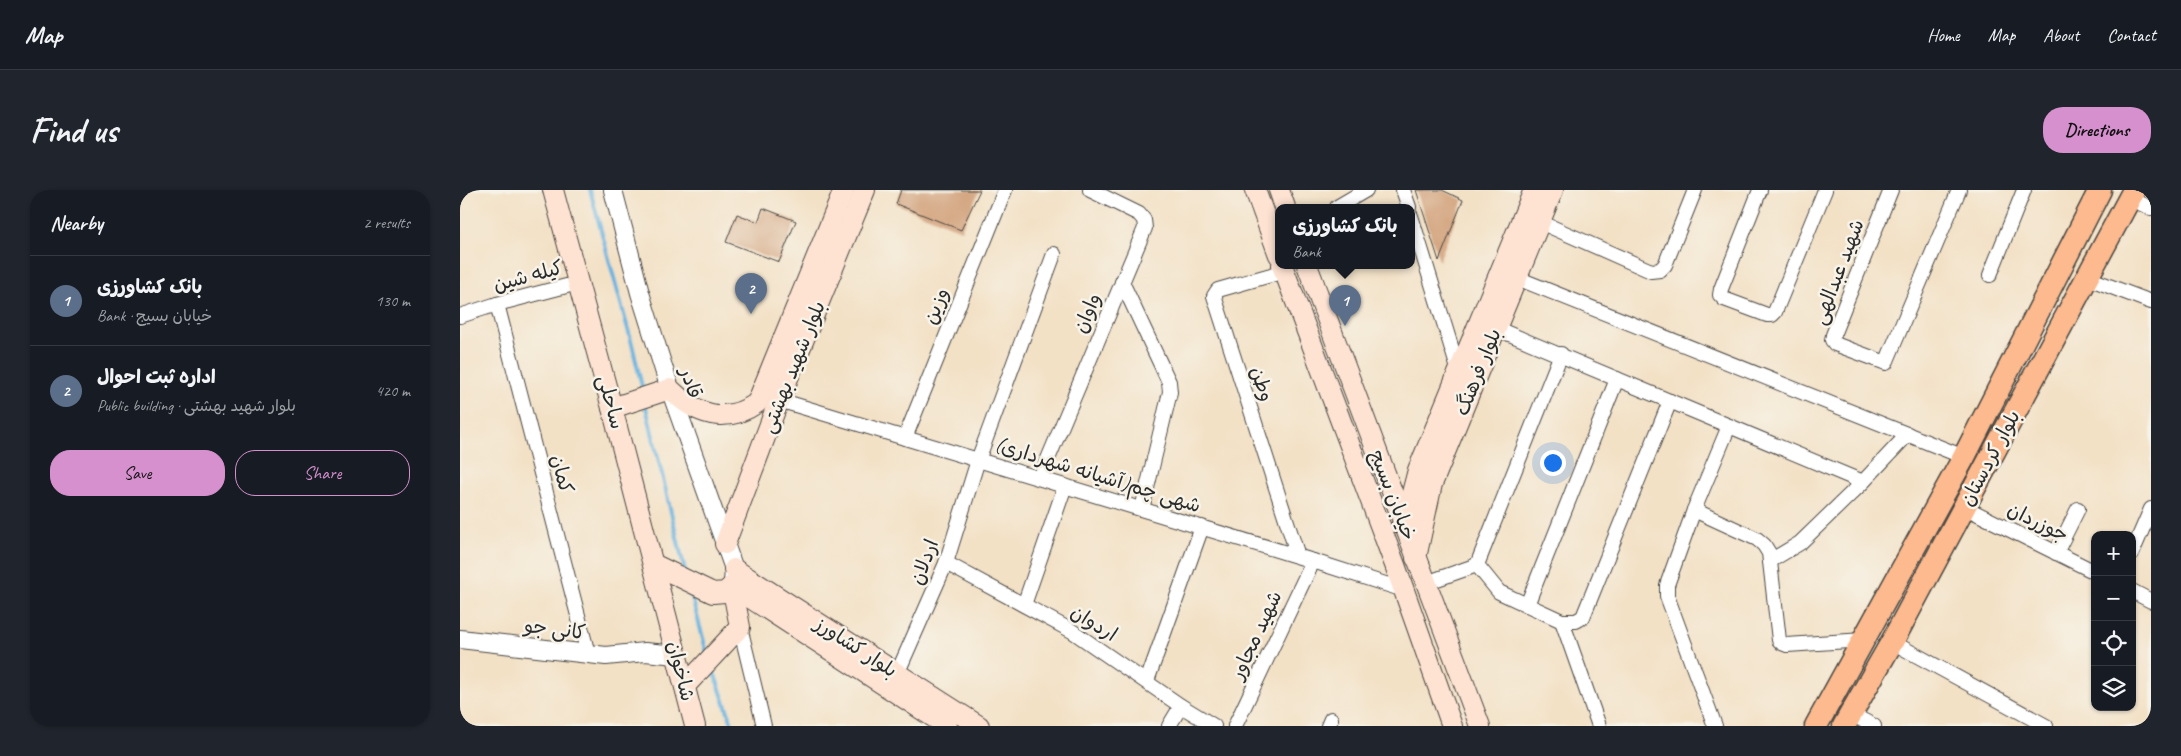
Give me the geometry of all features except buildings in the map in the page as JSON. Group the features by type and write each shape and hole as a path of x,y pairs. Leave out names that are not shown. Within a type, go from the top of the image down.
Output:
{"main road":[{"name":"ساحلی","path":"553,190 578,283 621,405 654,564 669,621"},
{"name":"بلوار شهید بهشتی","path":"828,254 844,190"},
{"name":"بلوار شهید بهشتی","path":"665,391 694,409 710,414 727,416 743,413 757,403 790,349 828,254 864,190"},
{"name":"خیابان بسیج","path":"1255,190 1275,244"},
{"path":"1278,190 1284,204"},
{"name":"بلوار فرهنگ","path":"1416,558 1422,477 1488,325 1534,190"},
{"name":"بلوار فرهنگ","path":"1404,524 1459,372 1517,278 1553,190"},
{"name":"بلوار کردستان","path":"1816,726 1964,457 2100,190"},
{"name":"بلوار کردستان","path":"1848,720 1892,642 2132,195"},
{"name":"خیابان بسیج","path":"1284,269 1404,590 1452,726"},
{"name":"خیابان بسیج","path":"1308,269 1480,726"},
{"name":"بلوار شهید بهشتی","path":"725,544 779,400 790,349"},
{"path":"621,405 665,391"},
{"path":"1380,461 1388,469 1422,477"},
{"path":"1382,531 1404,524"},
{"path":"654,564 713,593 725,592 733,578"},
{"path":"685,686 736,631 733,578"},
{"name":"بلوار کشاورز","path":"733,578 898,674 979,726"},
{"name":"بلوار کشاورز","path":"733,578 947,726"},
{"name":"شاخوان","path":"669,621 695,726"},
{"path":"1437,686 1461,677"}],"street":[{"name":"قادر","path":"613,190 665,391 725,544 733,578"},
{"name":"وزین","path":"905,438 1005,190"},
{"name":"واوان","path":"1040,478 1144,228 1144,220 1139,214 1090,190"},
{"path":"1343,204 1366,190"},
{"path":"1540,222 1651,271 1660,270 1665,266 1695,190"},
{"path":"1760,190 1720,289 1720,295 1724,299 1772,315 1775,312 1825,190"},
{"name":"شهید عبدالهی","path":"1891,190 1832,340 1835,344 1886,363 1959,190"},
{"path":"1990,275 2024,190"},
{"path":"2132,195 2151,208"},
{"path":"1415,229 1459,372"},
{"name":"اردلان","path":"898,674 946,564 978,460 1054,254"},
{"name":"وطن","path":"1275,266 1218,290 1214,296 1298,556"},
{"path":"1517,278 1964,457"},
{"path":"2088,278 2151,302"},
{"path":"1122,282 1169,382 1170,392 1142,509"},
{"name":"کیله شین","path":"460,316 497,304 578,283"},
{"name":"کمان","path":"497,304 588,654"},
{"path":"1488,325 1863,482"},
{"path":"1477,565 1560,354"},
{"path":"1527,605 1617,379"},
{"name":"شهی چم(آشیانه شهرداری)","path":"779,400 1298,556 1404,590"},
{"path":"1477,565 1498,592 1562,621 1576,621 1584,617 1670,401"},
{"path":"1715,726 1667,596 1668,576 1729,426"},
{"path":"1770,561 1800,543 1863,482 1908,434"},
{"path":"1024,605 1065,486"},
{"name":"جوزردان","path":"1964,507 2091,570"},
{"path":"2056,553 2078,509"},
{"path":"2136,545 2151,509"},
{"path":"1694,510 1757,539 1764,545 1769,553 1779,640 1782,643 1864,640"},
{"path":"1147,681 1202,527"},
{"name":"شهید مجاور","path":"1235,726 1313,561"},
{"name":"اردوان","path":"946,564 1072,631 1181,706 1214,726"},
{"path":"1426,582 1477,565"},
{"path":"2136,593 2151,601"},
{"path":"645,652 669,621"},
{"path":"1562,621 1599,726"},
{"path":"736,631 764,726"},
{"name":"کانی جو","path":"460,638 606,656 645,652 677,655"},
{"path":"1892,642 2046,726"},
{"path":"1169,726 1181,706"},
{"path":"1848,720 1874,726"}],"waterway":[{"path":"590,190 643,391"},
{"path":"645,403 685,571"},
{"path":"690,590 707,653"},
{"path":"712,667 733,726"}],"place":[{"name":"اداره ثبت احوال","path":"751,314"},
{"name":"بانک کشاورزی","path":"1345,326"}]}
